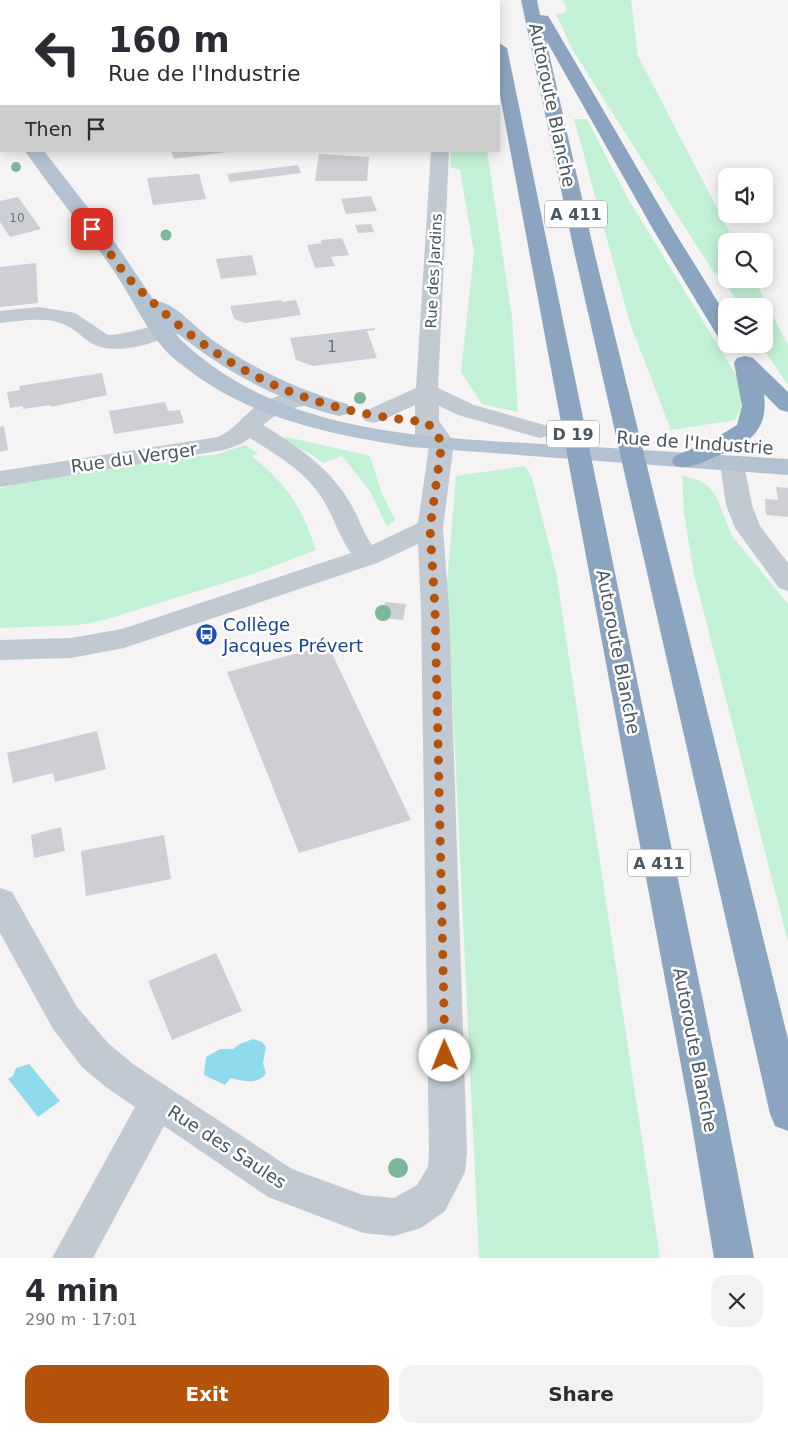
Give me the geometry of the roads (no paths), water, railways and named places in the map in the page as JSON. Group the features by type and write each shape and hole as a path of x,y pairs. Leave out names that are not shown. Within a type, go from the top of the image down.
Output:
{"highway":[{"name":"Autoroute Blanche","path":"529,0 584,250 788,1114"},
{"path":"533,0 552,38 664,231 718,319"},
{"name":"Autoroute Blanche","path":"500,53 705,1098 734,1258"},
{"path":"740,353 788,405"},
{"path":"726,454 754,420 755,398 740,353"}],"main road":[{"name":"Rue de l'Industrie","path":"35,152 132,282 171,329 196,366 229,386 260,417 319,422 352,430 432,435 684,461 726,454 788,450"},
{"name":"Rue de l'Industrie","path":"171,329 203,345 238,367 306,399 373,416 432,435 540,431 726,454 788,467"}],"street":[{"name":"Rue des Jardins","path":"432,435 427,391 440,152"},
{"path":"0,318 40,314 65,317 77,322 92,337 108,342 171,329"},
{"path":"373,416 427,391 466,410 540,431"},
{"path":"306,399 260,417 323,482 338,503 352,536 368,557"},
{"name":"Rue du Verger","path":"1,479 167,451 215,445 237,437 260,417"},
{"name":"Rue des Saules","path":"0,902 65,1018 84,1044 113,1070 158,1101 281,1184 363,1214 382,1218 407,1214 432,1198 446,1172 448,1153 435,608 430,528 432,435"},
{"path":"726,454 744,520 755,540 788,582"},
{"path":"0,650 71,648 118,640 368,557 430,528"},
{"name":"Rue des Saules","path":"72,1258 158,1101"}],"water":[{"path":"253,1039 262,1042 266,1047 263,1063 266,1074 258,1080 250,1081 231,1078 225,1085 204,1075 206,1057 220,1049 233,1049"},
{"path":"29,1064 60,1101 38,1117 8,1079 13,1076 16,1068"}],"place":[{"name":"Collège Jacques Prévert","path":"207,635"}]}
